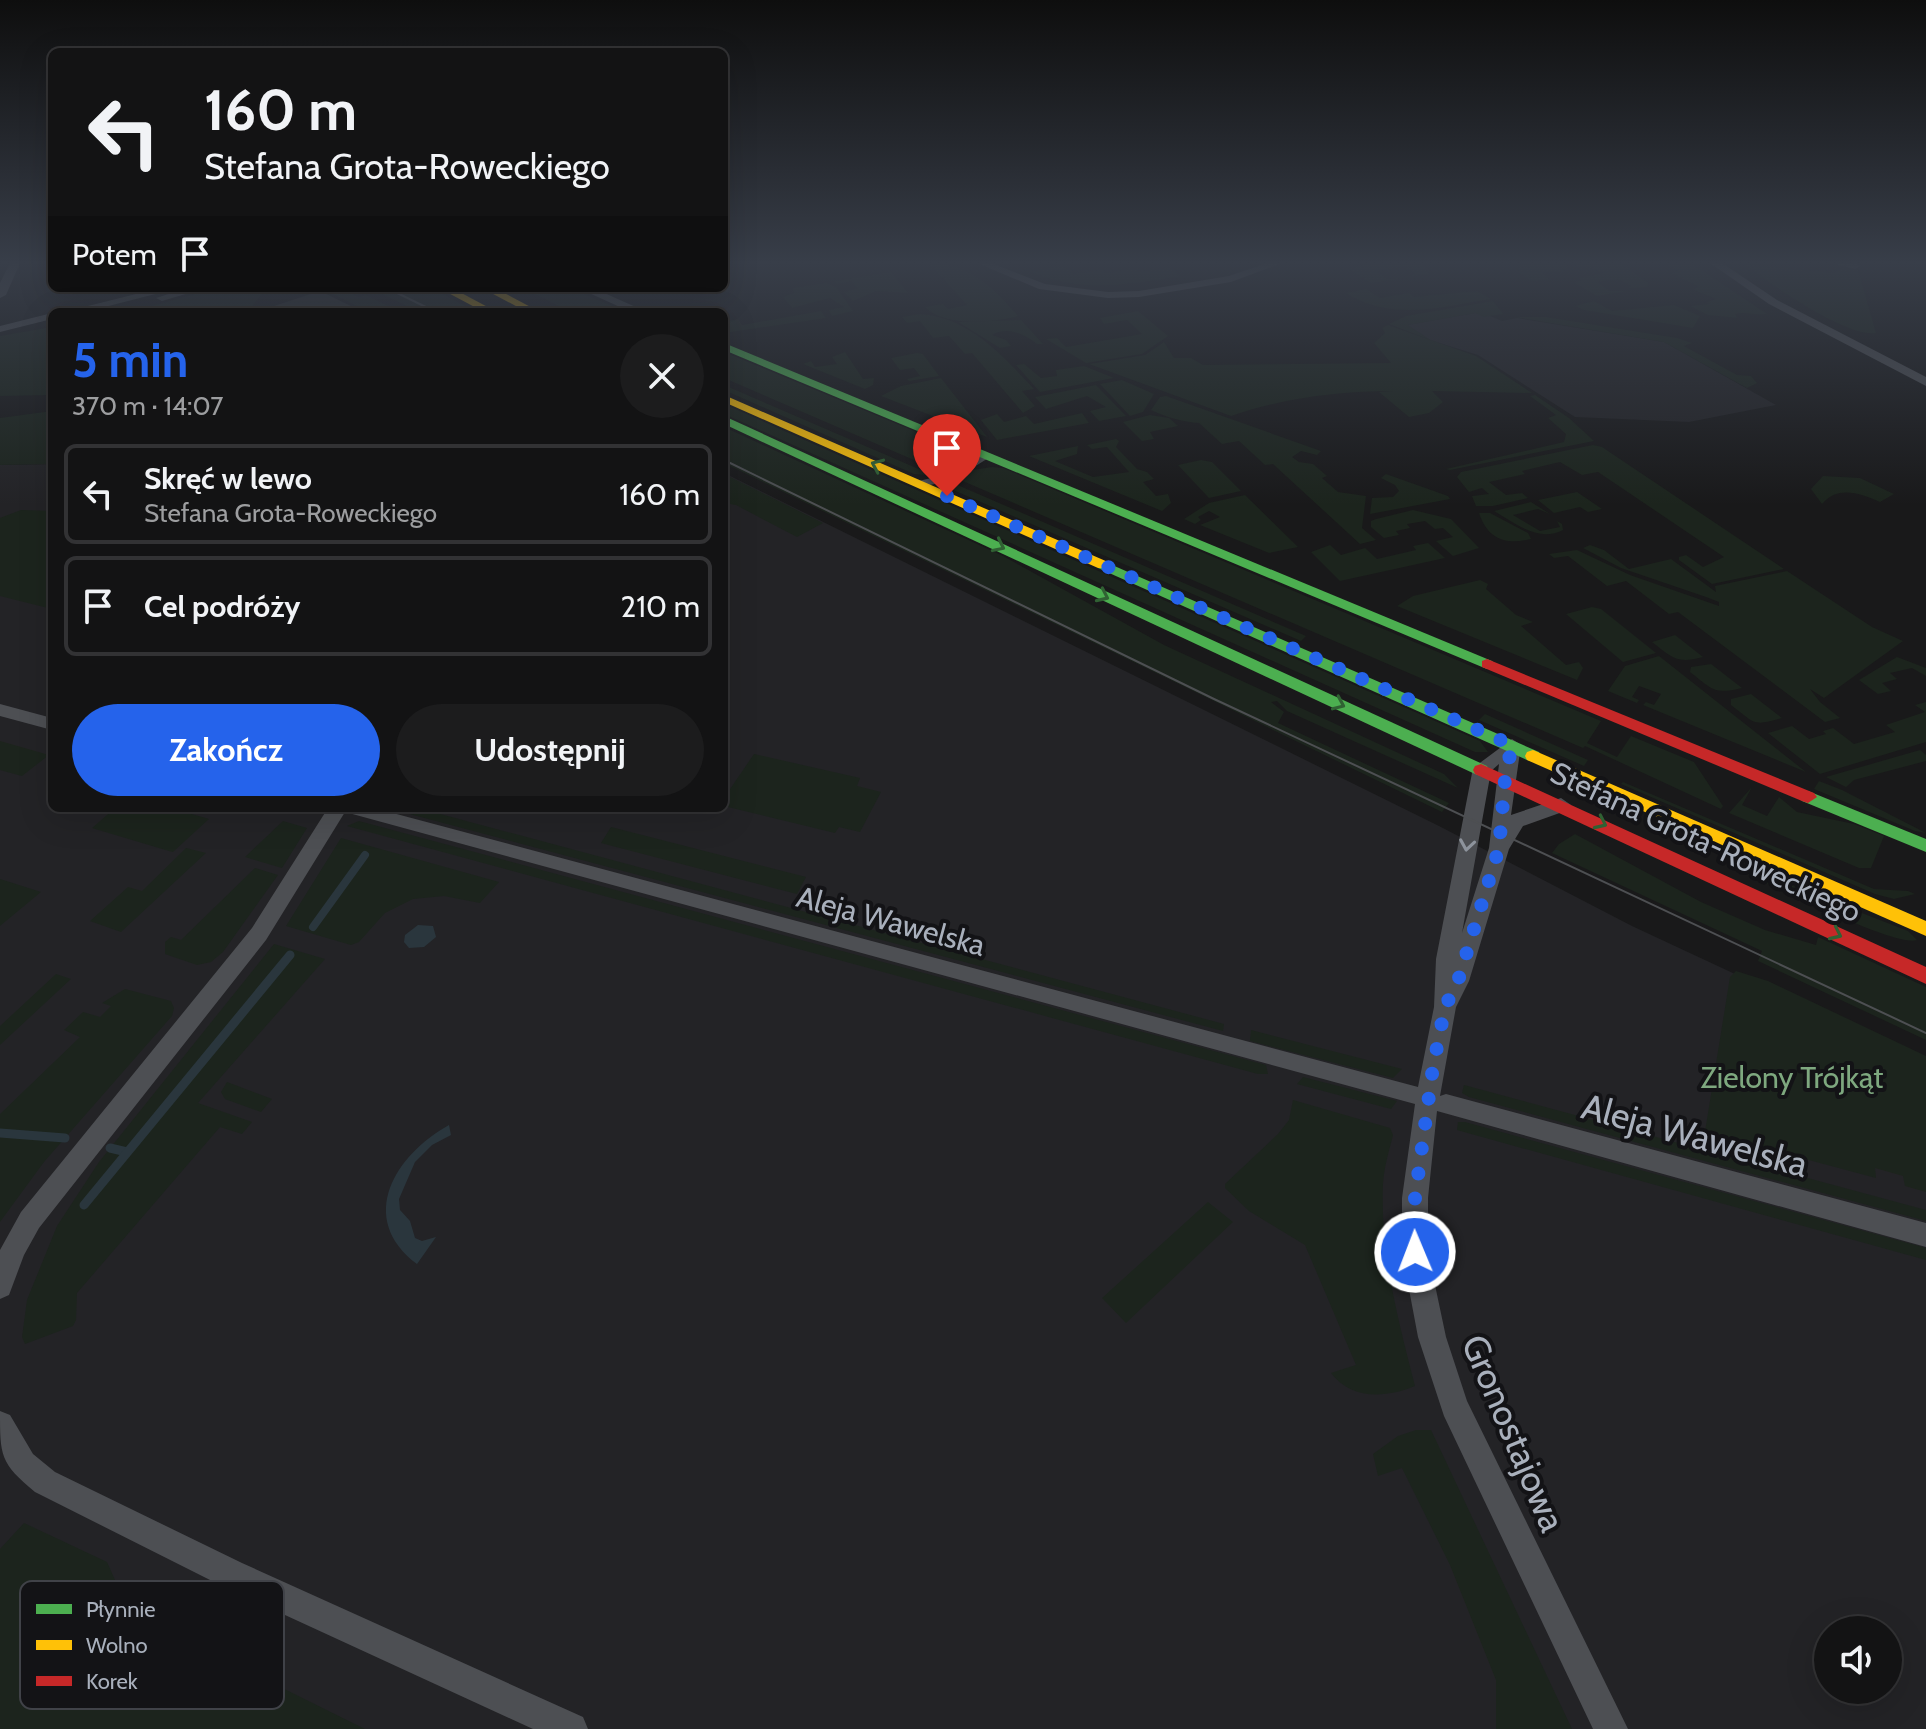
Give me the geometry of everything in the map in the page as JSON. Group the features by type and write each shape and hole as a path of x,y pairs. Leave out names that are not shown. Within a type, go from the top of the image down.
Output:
{"main road":[{"path":"728,348 1926,846"},
{"name":"Stefana Grota-Roweckiego","path":"728,400 1926,929"},
{"name":"Stefana Grota-Roweckiego","path":"728,422 1925,972"}],"street":[{"path":"1853,344 1926,382"},
{"path":"918,483 947,478 986,455"},
{"path":"0,710 48,723"},
{"path":"1482,768 1512,745"},
{"name":"Gronostajowa","path":"1445,1007 1458,981 1499,848 1505,779 1512,745"},
{"name":"Gronostajowa","path":"1482,768 1447,959 1445,1007 1422,1130 1415,1198 1415,1252 1432,1337 1454,1406 1611,1729"},
{"name":"Gronostajowa","path":"1499,848 1516,821 1561,805"},
{"path":"0,1286 13,1250 36,1211 250,947 291,888 336,812"},
{"name":"Aleja Wawelska","path":"364,812 1412,1095"},
{"name":"Aleja Wawelska","path":"1446,1104 1926,1235"},
{"path":"0,1425 23,1464 45,1482 246,1581"},
{"path":"284,1598 571,1729"}],"shaded area":[{"path":"1442,344 1667,344 1776,405 1689,422 1575,417 1478,355"},
{"path":"48,464 48,812 728,812 728,475 1439,826 1632,926 1926,1063 1926,1729 0,1729 0,465"},
{"path":"418,925 433,926 436,937 424,947 409,948 404,942 405,935"},
{"path":"449,1125 451,1135 432,1145 415,1162 399,1199 400,1210 410,1221 415,1238 422,1241 436,1237 417,1264 399,1246 389,1227 386,1208 390,1188 413,1153"}],"green space":[{"path":"0,344 48,344 48,395 0,396"},
{"path":"956,344 987,344 1034,389 1022,391 1035,406 1023,413 972,353 965,354"},
{"path":"993,344 1011,346 1000,348"},
{"path":"1054,344 1066,347 1085,344 1157,344 1142,354 1086,363"},
{"path":"1162,344 1165,344 1174,358 1191,358 1203,365 1391,363 1375,344 1441,344 1476,356 1532,393 1432,391 1443,402 1429,413 1409,417 1379,392 1394,391 1353,392 1271,404 1231,416 1089,364 1145,355"},
{"path":"1667,344 1690,344 1684,346 1737,375 1751,376 1757,383 1747,388"},
{"path":"845,352 863,379 874,378 873,385 865,389 803,364 811,361 815,367 837,364 832,357"},
{"path":"728,354 955,448 962,453 964,461 944,473 728,380"},
{"path":"923,354 939,376 909,381 907,379 920,376 914,368 900,370 891,358"},
{"path":"1024,364 1041,378 1057,376 1056,370 1084,366 1114,378 1040,392 1016,365"},
{"path":"941,378 987,437 881,396 901,386"},
{"path":"1122,380 1154,394 1143,412 1130,416 1100,384"},
{"path":"1096,385 1126,416 1099,421 1090,411 1106,407 1087,396 1046,409 1035,397"},
{"path":"728,387 935,476 914,474 728,392"},
{"path":"1535,395 1569,418 1594,441 1446,469 1564,442 1566,434 1548,418 1556,415 1530,396"},
{"path":"1166,396 1321,451 1317,455 1301,451 1292,457 1299,462 1313,464 1327,476 1322,478 1338,492 1366,496 1362,528 1376,540 1360,544 1273,464 1265,465 1239,441 1222,444 1199,423 1174,419 1151,410 1160,397"},
{"path":"728,406 1480,741 1488,752 1475,752 728,416"},
{"path":"48,412 48,464 0,465 0,418"},
{"path":"1082,413 1089,423 997,440 981,420 997,414 1004,422 1026,416 1034,424"},
{"path":"1150,415 1169,418 1178,426 1150,432 1154,439 1142,441 1123,422"},
{"path":"728,429 1003,556 1164,645 1444,774 1458,788 1287,711 1277,701 1271,702 1284,712 1278,723 1449,803 1442,812 728,465"},
{"path":"1119,441 1116,447 1137,469 1147,472 1154,479 1143,482 1156,496 1168,494 1171,503 1162,511 1029,456 1078,446 1077,454 1055,461 1093,477 1129,472 1107,447 1092,449 1087,445"},
{"path":"1593,445 1602,447 1784,569 1712,584 1679,557 1686,555 1703,567 1724,557 1598,472 1582,475 1560,462 1522,471 1525,474 1489,482 1506,495 1522,493 1528,498 1493,506 1476,506 1472,496 1489,494 1482,488 1469,492 1457,477 1461,472"},
{"path":"1201,460 1212,462 1241,491 1209,498 1178,465"},
{"path":"1003,468 1601,721 1587,743 1617,757 1631,736 1694,762 1723,806 1721,809 1585,746 1583,748 958,479 972,470"},
{"path":"1386,474 1450,499 1370,514 1372,498 1393,497 1399,491 1395,485 1381,478"},
{"path":"728,476 823,523 797,537 728,504"},
{"path":"1823,476 1860,478 1894,494 1880,502 1850,492 1842,493 1835,494 1822,504 1811,489"},
{"path":"953,483 1306,636 1301,641 944,486"},
{"path":"1577,492 1602,509 1588,512 1580,507 1554,513 1538,500"},
{"path":"1245,495 1298,547 1269,553 1200,525 1220,517 1209,511 1198,517 1201,520 1195,524 1184,519 1209,503"},
{"path":"1531,502 1550,514 1538,509 1513,515 1540,531 1560,527 1557,521 1562,524 1563,530 1536,533 1494,511"},
{"path":"21,510 48,511 48,608 0,596 0,518"},
{"path":"1413,510 1451,519 1479,548 1453,556 1436,541 1453,537 1443,528 1435,529 1425,521 1407,524 1410,528 1396,531 1399,535 1384,538 1371,527 1371,521"},
{"path":"1479,513 1490,513 1528,533 1531,539 1506,541 1493,535"},
{"path":"1428,543 1445,558 1340,581 1311,552 1330,545 1341,555 1365,548 1377,559 1416,550 1413,546"},
{"path":"1590,545 1604,550 1629,569 1671,559 1716,592 1715,586 1787,571 1872,627 1903,641 1824,698 1810,689 1840,718 1825,722 1678,612 1669,614 1626,581 1607,586 1568,556 1554,558 1549,554 1577,550 1630,575 1719,606 1719,602 1621,568 1583,548"},
{"path":"1480,580 1488,584 1486,589 1516,615 1533,622 1521,626 1566,665 1579,662 1583,668 1577,680 1397,606 1413,596"},
{"path":"1592,607 1601,609 1656,653 1623,662 1566,614"},
{"path":"1675,635 1703,657 1681,660 1652,642"},
{"path":"1659,656 1806,772 1643,705 1646,702 1654,705 1661,694 1639,686 1632,697 1639,700 1637,703 1608,691 1625,666"},
{"path":"1897,657 1926,668 1926,676 1912,668 1890,673 1897,679 1882,683 1891,691 1878,694 1859,680"},
{"path":"1711,664 1742,688 1714,689 1690,672 1691,667"},
{"path":"1751,694 1782,718 1754,722 1731,705 1731,699"},
{"path":"1926,702 1926,742 1820,774 1768,733 1792,726 1809,739 1826,734 1823,731 1833,728 1854,744 1895,732 1886,725 1925,712 1915,705"},
{"path":"1485,714 1588,760 1584,766 1479,720"},
{"path":"0,741 48,755 22,776 0,770"},
{"path":"1920,750 1926,755 1926,761 1854,780 1846,787 1826,777"},
{"path":"754,754 860,778 857,786 881,792 860,832 839,827 835,833 728,807 728,792"},
{"path":"1819,781 1842,790 1926,833 1814,789"},
{"path":"1623,782 1874,889 1915,894 1894,899 1875,894 1621,784"},
{"path":"1752,787 1742,805 1767,816 1779,797 1797,812 1854,824 1884,836 1871,868 1859,868 1729,813"},
{"path":"110,812 185,812 209,819 173,852 92,828"},
{"path":"402,812 433,812 1224,1024 1223,1031"},
{"path":"283,821 307,828 282,868 245,857"},
{"path":"359,821 1266,1065 1268,1074 1258,1074 347,826"},
{"path":"611,827 806,877 797,894 601,843"},
{"path":"1575,834 1701,902 1765,930 1816,945 1818,937 1926,987 1926,1040 1758,961 1762,951 1552,853 1559,844"},
{"path":"341,838 499,882 480,903 444,896 413,899 385,913 359,942 351,945 286,926"},
{"path":"186,848 206,853 121,932 90,921 128,887 142,891"},
{"path":"255,868 278,875 223,952 211,962 197,965 165,954 165,942 171,937 181,940"},
{"path":"1747,868 1908,931 1917,940 1885,935 1834,914 1745,873"},
{"path":"0,879 41,892 0,926"},
{"path":"274,944 325,959 198,1103 252,1122 242,1134 220,1127 77,1293 73,1326 25,1344 22,1337 27,1300 57,1226 99,1162"},
{"name":"Zielony Trójkąt","path":"1736,971 1768,981 1926,1056 1926,1192 1905,1186 1903,1176 1875,1168 1876,1178 1764,1148 1704,1138 1730,977"},
{"path":"56,974 71,979 0,1045 0,1026"},
{"path":"125,989 171,1001 174,1008 172,1016 44,1162 0,1222 0,1114 80,1037 64,1030 83,1012 100,1017 111,1006 102,1003"},
{"path":"1251,1030 1402,1069 1393,1078 1250,1041"},
{"path":"1303,1077 1397,1101 1391,1109 1297,1084"},
{"path":"227,1082 272,1099 261,1112 225,1099 221,1092"},
{"path":"1464,1085 1926,1210 1926,1221 1469,1097 1462,1093"},
{"path":"1293,1100 1390,1128 1393,1135 1383,1184 1384,1235 1397,1311 1415,1386 1392,1393 1370,1394 1339,1382 1331,1373 1356,1365 1305,1245 1249,1211 1225,1188 1225,1184 1289,1120"},
{"path":"1458,1122 1926,1248 1926,1260 1457,1130"},
{"path":"1208,1202 1233,1222 1126,1323 1102,1298"},
{"path":"1416,1430 1431,1430 1572,1729 1496,1729 1496,1680 1450,1565 1402,1468 1378,1476 1373,1454 1398,1436"},
{"path":"24,1523 107,1562 115,1581 20,1581 20,1709 284,1709 284,1689 365,1729 0,1729 0,1549"}],"waterway":[{"path":"313,927 365,855"},
{"path":"84,1205 290,955"},
{"path":"0,1133 65,1138"},
{"path":"110,1148 127,1152"}],"tram line":[{"path":"728,462 1214,699 1926,1033"}],"traffic: fast":[{"path":"728,348 1487,664"},
{"path":"728,422 1481,770"},
{"path":"1103,565 1533,756"},
{"path":"1808,797 1926,846"}],"traffic: slow":[{"path":"728,400 1103,565"},
{"path":"1533,756 1926,929"}],"traffic: jam":[{"path":"1487,664 1808,797"},
{"path":"1481,770 1926,976"}],"route":[{"path":"947,496 1512,745 1505,779 1499,848 1458,981 1445,1007 1433,1067 1415,1198 1415,1252"}]}
